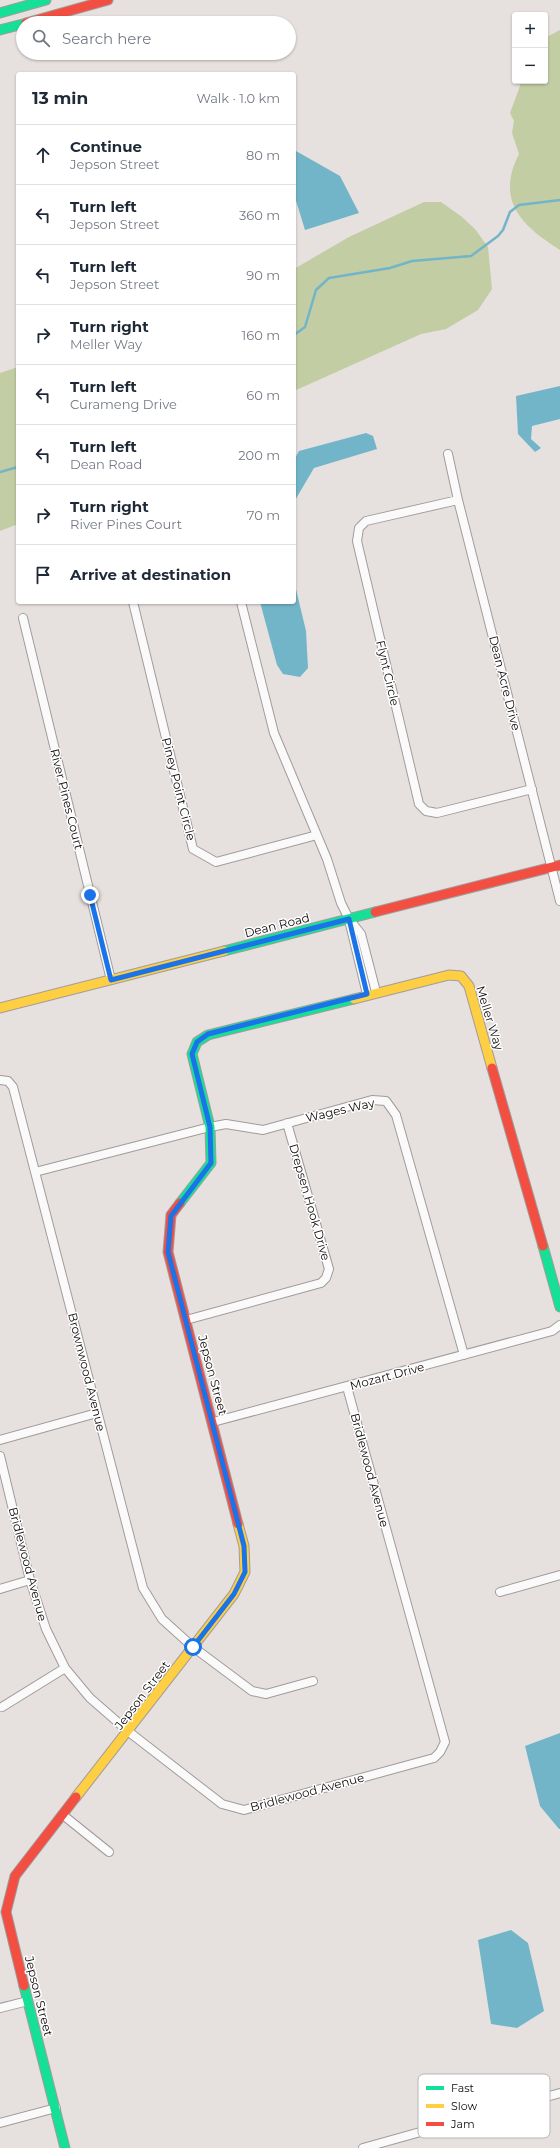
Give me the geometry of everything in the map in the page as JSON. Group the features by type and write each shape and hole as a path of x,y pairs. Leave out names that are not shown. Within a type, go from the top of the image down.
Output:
{"street":[{"path":"0,13 46,0"},
{"path":"50,16 108,0"},
{"path":"0,30 16,25"},
{"name":"Dean Acre Drive","path":"448,454 458,500 532,789 556,866 560,901"},
{"name":"Flynt Circle","path":"458,500 366,521 359,528 357,541 419,804 426,811 437,813 532,789"},
{"name":"Piney Point Circle","path":"133,604 194,850 216,862 317,835"},
{"path":"242,604 274,733 330,867 341,903 349,919 361,934 371,993"},
{"name":"River Pines Court","path":"23,618 111,980"},
{"name":"Dean Road","path":"0,1008 556,866"},
{"name":"Meller Way","path":"197,1042 208,1034 371,993 449,975 460,976 469,986 560,1307"},
{"name":"Jepson Street","path":"65,2148 6,1912 15,1876 129,1732 234,1594 245,1572 244,1546 168,1252 171,1216 211,1163 210,1127 192,1054 197,1042"},
{"name":"Brownwood Avenue","path":"4,1081 13,1087 143,1588 162,1619 193,1647 252,1691 266,1694 313,1681"},
{"name":"Wages Way","path":"35,1172 210,1127 226,1124 263,1130 372,1100 386,1101 396,1115 464,1355"},
{"name":"Drepsen Hook Drive","path":"186,1320 321,1283 326,1278 329,1269 287,1123"},
{"name":"Mozart Drive","path":"213,1422 552,1331 560,1325"},
{"name":"Bridlewood Avenue","path":"0,1456 30,1580 46,1629 65,1668 90,1698 129,1732 222,1804 244,1810 434,1758 440,1752 444,1742 347,1387"},
{"path":"0,1440 97,1413"},
{"path":"500,1592 560,1574"},
{"path":"0,1588 30,1580"},
{"path":"2,1707 65,1668"},
{"path":"63,1815 109,1852"},
{"path":"0,2008 28,2001"},
{"path":"550,2096 560,2093"},
{"path":"0,2123 56,2108"},
{"path":"363,2148 418,2133"}],"green space":[{"path":"560,30 560,250 534,231 516,211 511,199 510,185 512,171 519,154 512,133 514,121 510,113 520,84 548,84 548,36"},
{"path":"424,202 441,202 462,217 475,229 488,247 492,289 478,310 446,329 421,334 296,390 296,268 349,237"},
{"path":"16,368 16,525 0,531 0,373"}],"water":[{"path":"296,151 340,176 359,213 305,230 296,201"},
{"path":"560,386 560,419 532,426 531,439 541,448 535,452 518,434 516,396"},
{"path":"366,433 373,436 377,449 314,468 296,499 296,456 299,451"},
{"path":"296,589 306,631 308,668 300,677 283,674 277,665 261,604 296,604"},
{"path":"560,1733 559,1829 540,1806 525,1746"},
{"path":"511,1930 528,1943 544,2011 517,2028 491,2024 478,1940"}],"waterway":[{"path":"296,334 305,327 316,290 329,278 390,268 412,261 471,256 498,236 503,230 510,212 519,205 560,200"},
{"path":"0,472 16,468"}],"traffic: fast":[{"path":"0,13 46,0"},
{"path":"0,30 16,26"},
{"path":"224,951 375,912"},
{"path":"180,1203 211,1163 210,1127 192,1054 197,1042 208,1035 354,999"},
{"path":"543,1246 560,1307"},
{"path":"24,1986 65,2148"}],"traffic: slow":[{"path":"0,1008 224,951"},
{"path":"354,999 449,975 461,976 469,986 492,1068"},
{"path":"76,1797 234,1594 245,1572 244,1546 238,1524"}],"traffic: jam":[{"path":"51,16 108,0"},
{"path":"375,912 560,865"},
{"path":"492,1068 543,1246"},
{"path":"180,1203 171,1215 168,1252 238,1524"},
{"path":"24,1986 6,1912 15,1876 76,1797"}],"route":[{"path":"90,895 111,980 349,919 367,994 208,1034 197,1042 192,1054 210,1127 211,1163 171,1216 168,1252 244,1546 245,1572 234,1594 193,1647"}]}
